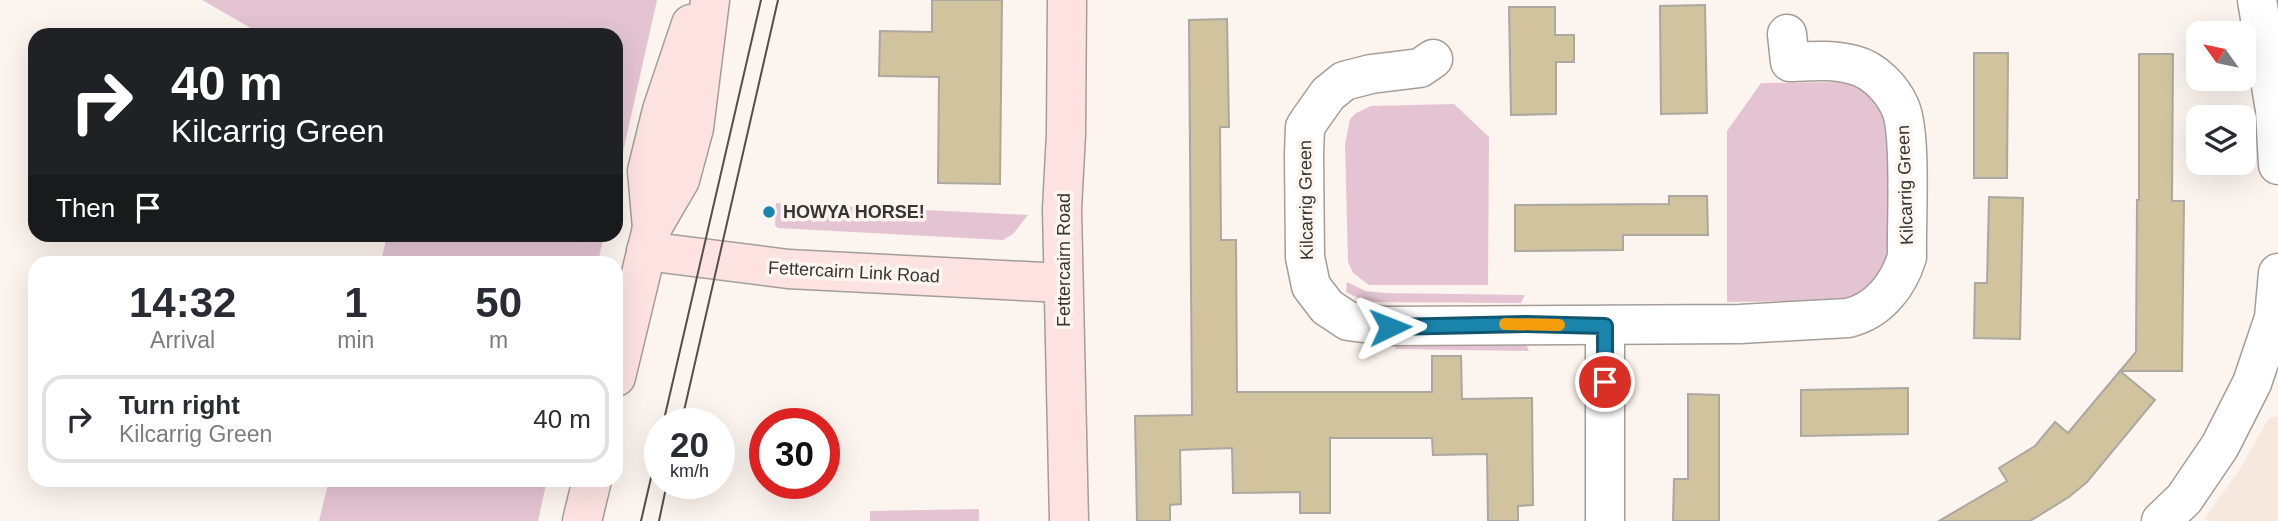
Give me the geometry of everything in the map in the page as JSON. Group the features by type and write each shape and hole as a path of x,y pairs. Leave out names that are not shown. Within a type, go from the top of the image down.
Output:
{"street":[{"path":"649,240 647,171 662,110 699,0"},
{"path":"623,348 649,240 680,180 694,128 710,0"},
{"name":"Fettercairn Road","path":"1067,0 1066,134 1062,209 1069,521"},
{"path":"2257,0 2275,110 2278,165"},
{"name":"Kilcarrig Green","path":"1433,59 1420,68 1371,74 1344,81 1328,93 1305,127 1305,257 1311,286 1327,307 1348,321 1379,326 1605,326 1741,324 1862,315 1892,289 1907,257 1906,136 1902,109 1875,75 1855,65 1825,61 1790,62 1787,34"},
{"name":"Fettercairn Link Road","path":"649,240 788,269 1063,283"},
{"path":"2161,521 2184,499 2220,446 2252,383 2274,318 2278,273"},
{"path":"1605,326 1605,521"},
{"path":"582,521 590,487"}],"shaded area":[{"path":"202,0 657,0 623,152 623,28 251,28"},
{"path":"1850,82 1863,88 1874,99 1887,123 1887,261 1884,268 1870,286 1843,301 1727,302 1727,131 1761,83"},
{"path":"1454,104 1489,137 1488,285 1369,285 1353,273 1348,262 1345,144 1350,119 1371,106"},
{"path":"776,203 1028,215 1013,234 1003,240 778,228 775,225"},
{"path":"385,242 602,242 599,256 382,256"},
{"path":"1347,282 1366,291 1385,293 1525,295 1521,303 1366,302 1346,292"},
{"path":"1400,340 1525,342 1529,351 1395,349"},
{"path":"2278,416 2278,521 2204,519 2238,472 2269,418"},
{"path":"327,487 545,487 538,521 319,521"},
{"path":"979,509 979,521 870,521 870,511"}],"building":[{"path":"932,0 1002,0 1000,184 938,183 939,77 879,76 880,31 932,32"},
{"path":"1705,5 1707,113 1661,114 1660,6"},
{"path":"1509,7 1555,7 1555,35 1574,35 1574,62 1556,62 1556,114 1511,115"},
{"path":"1227,19 1229,127 1220,127 1221,240 1236,240 1237,392 1432,392 1432,356 1461,356 1462,399 1532,398 1533,505 1518,506 1518,521 1488,521 1487,454 1433,455 1432,438 1330,438 1330,513 1300,513 1300,492 1233,493 1232,448 1180,450 1181,504 1170,505 1170,521 1137,521 1135,416 1192,415 1189,20"},
{"path":"1974,53 2008,53 2007,178 1974,178"},
{"path":"2139,54 2173,54 2172,201 2184,201 2182,371 2120,371 2136,352"},
{"path":"1669,196 1707,196 1708,235 1623,235 1623,250 1515,251 1515,205 1669,204"},
{"path":"1989,197 2023,198 2020,339 1974,338 1975,283 1987,283"},
{"path":"2120,371 2155,400 2087,482 2069,497 2030,521 1939,521 2007,481 1999,468 2035,446 2055,422 2068,433"},
{"path":"1908,388 1908,434 1801,436 1801,390"},
{"path":"1688,394 1719,395 1719,521 1673,521 1674,479 1688,479"}],"tram line":[{"path":"667,408 761,0"},
{"path":"685,408 778,0"},
{"path":"641,521 646,499"},
{"path":"659,521 664,499"}],"slow traffic":[{"path":"1505,324 1559,325"}],"place":[{"name":"HOWYA HORSE!","path":"769,212"}],"route":[{"path":"1390,327 1526,324 1605,326 1605,382"}]}
